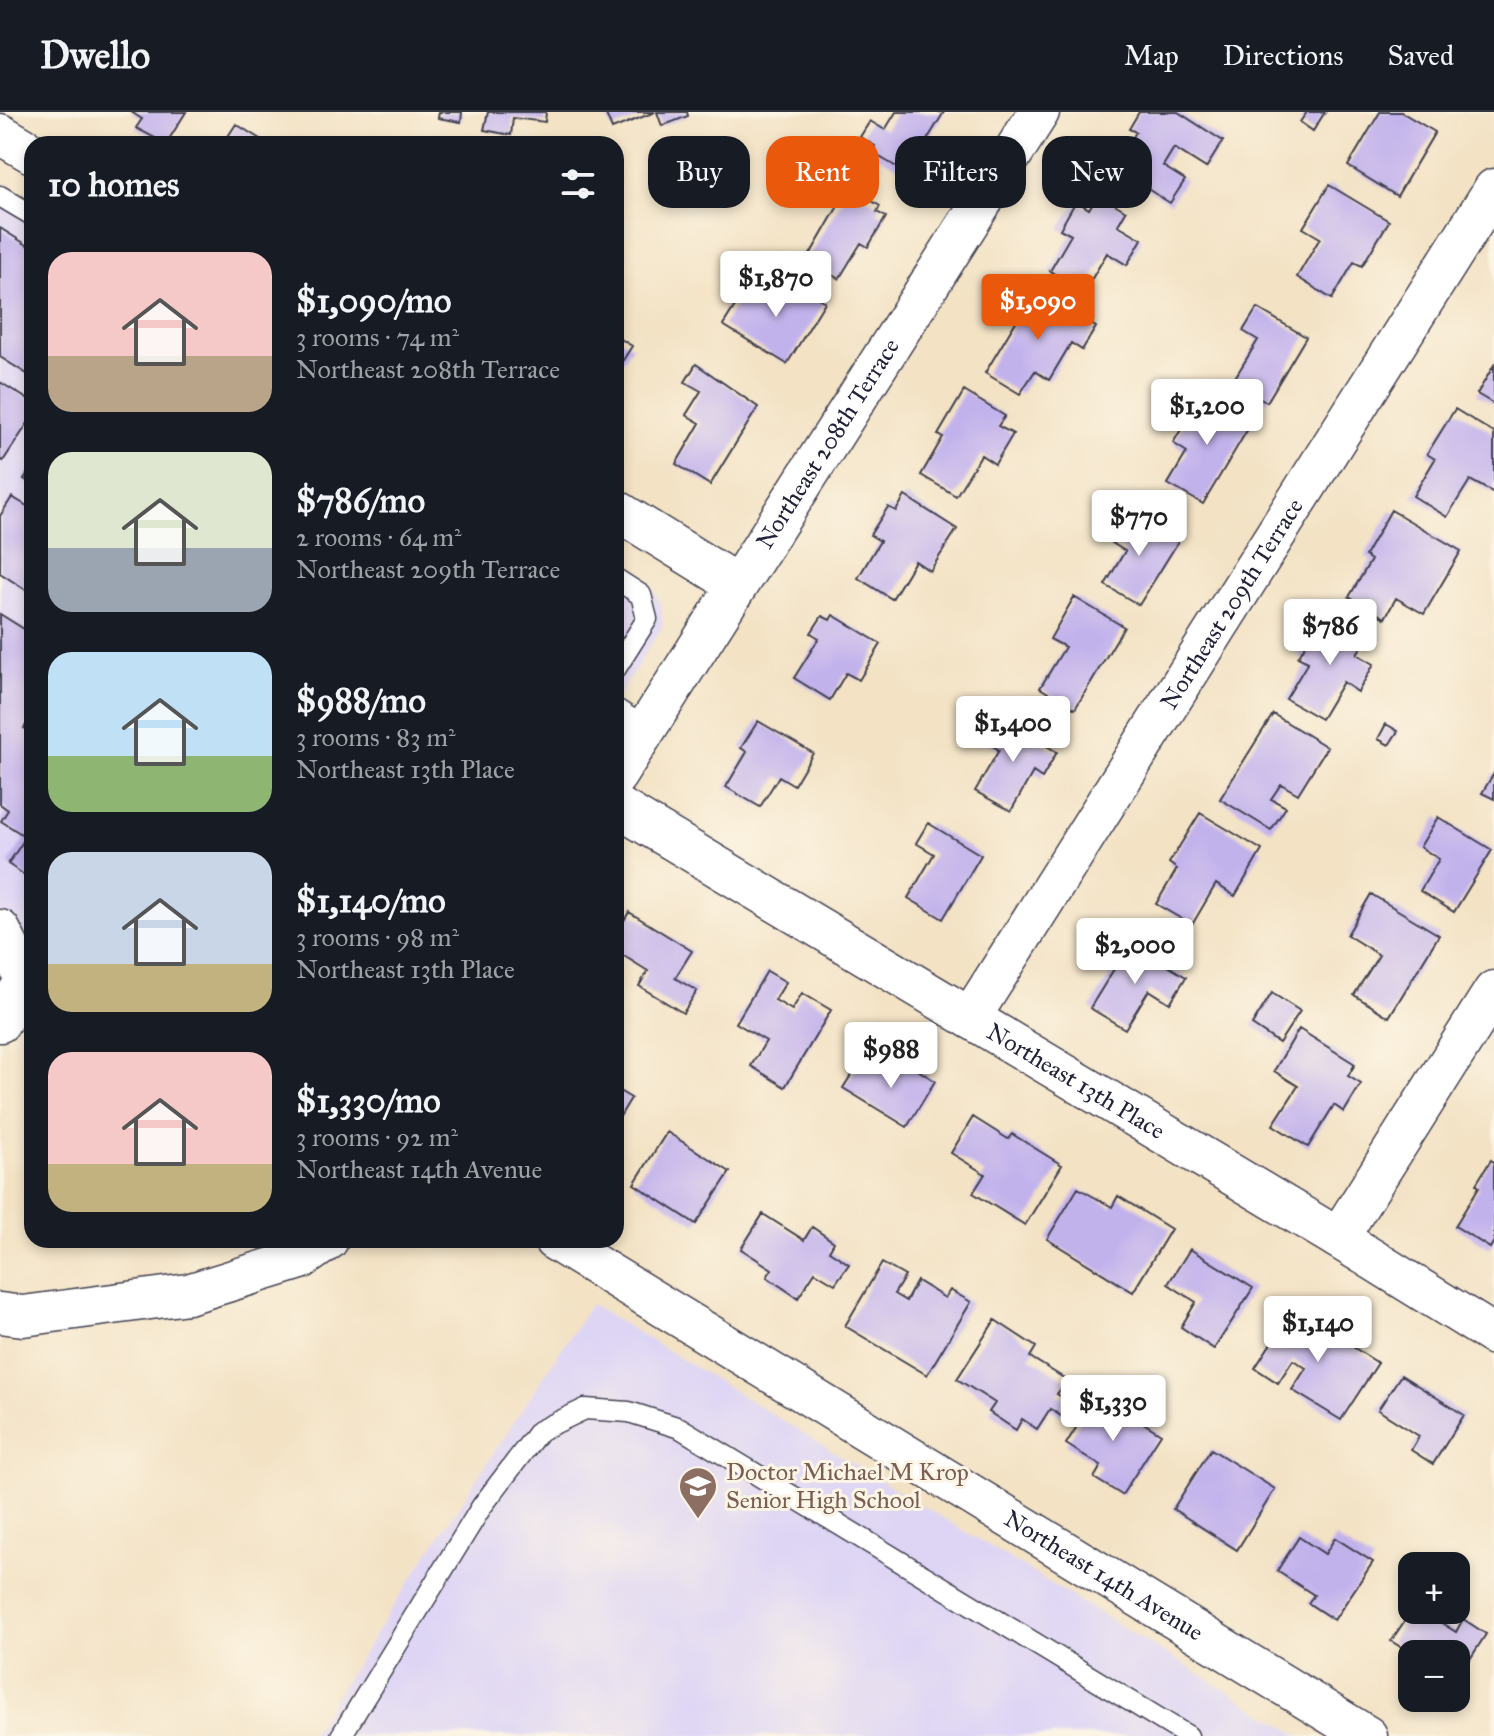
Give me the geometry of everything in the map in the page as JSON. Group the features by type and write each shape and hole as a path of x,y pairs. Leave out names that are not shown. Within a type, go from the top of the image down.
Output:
{"street":[{"name":"Northeast 208th Terrace","path":"624,745 631,718 736,584 1039,112"},
{"path":"0,134 24,148"},
{"name":"Northeast 209th Terrace","path":"970,1018 1494,189"},
{"path":"624,515 736,584"},
{"name":"Northeast 13th Place","path":"624,811 1338,1238 1494,1335"},
{"path":"0,930 24,976"},
{"path":"0,1022 24,983"},
{"path":"1338,1238 1494,991"},
{"path":"0,1313 23,1316 188,1294 301,1259 317,1248"},
{"name":"Northeast 14th Avenue","path":"567,1248 1367,1736"}],"lane":[{"path":"0,196 24,210"},
{"path":"624,584 641,595 647,619 624,655"},
{"path":"341,1736 482,1506 539,1431 585,1409 629,1412 680,1428 1188,1736"}],"shaded area":[{"path":"0,181 24,196 24,958 0,943"},
{"path":"624,567 650,583 661,604 663,626 624,687"},
{"name":"Doctor Michael M Krop Senior High School","path":"591,1304 1301,1736 309,1736"}],"building":[{"path":"131,112 186,112 171,136 151,136 136,128 142,119"},
{"path":"439,112 462,112 461,122 438,118"},
{"path":"488,112 546,112 545,122 513,118 511,135 484,130"},
{"path":"605,112 655,112 612,129"},
{"path":"657,112 687,112 688,116 662,126"},
{"path":"896,112 944,112 929,136 895,136 895,166 879,157 879,136 861,136 870,121 885,130"},
{"path":"1139,112 1178,112 1223,141 1206,168 1174,148 1163,166 1185,180 1170,203 1152,192 1152,136 1134,136 1136,132 1129,129"},
{"path":"1307,112 1325,112 1313,131 1300,122"},
{"path":"1380,112 1401,112 1435,132 1397,196 1348,166"},
{"path":"236,124 255,136 228,136"},
{"path":"1329,185 1389,221 1362,266 1354,262 1332,299 1297,277 1320,238 1303,228"},
{"path":"837,208 879,208 877,212 886,217 868,247 861,243 839,279 807,260"},
{"path":"1072,208 1121,208 1126,211 1118,225 1142,239 1127,265 1107,253 1084,292 1050,271 1071,235 1060,229"},
{"path":"0,228 24,243 24,372 0,357"},
{"path":"784,277 825,302 787,364 723,325 745,290 767,304"},
{"path":"1035,290 1096,327 1082,350 1071,343 1049,380 1035,371 1020,394 985,373"},
{"path":"1257,308 1306,337 1267,402 1233,381 1258,340 1243,331"},
{"path":"624,341 632,346 624,358"},
{"path":"696,364 758,407 710,485 676,464 700,423 686,415 701,391 685,382"},
{"path":"1494,365 1494,404 1477,394"},
{"path":"0,382 24,397 24,429 3,461 0,459"},
{"path":"964,391 1005,416 998,426 1013,434 995,464 981,455 956,496 921,475 943,437 938,435"},
{"path":"1203,393 1252,422 1203,504 1168,484 1187,452 1173,443"},
{"path":"1455,409 1494,433 1494,493 1470,480 1447,517 1413,496 1435,459 1427,454"},
{"path":"905,496 957,529 930,571 915,561 892,599 858,578 880,541 870,535 888,507 896,511"},
{"path":"12,497 24,504 24,589 0,573 0,516"},
{"path":"1391,510 1461,551 1424,614 1396,598 1385,618 1349,597 1371,560 1365,556"},
{"path":"1130,513 1178,542 1139,605 1105,585 1125,551 1112,543"},
{"path":"1074,597 1124,627 1075,709 1040,688 1065,647 1050,639"},
{"path":"0,614 24,629 24,836 1,821 8,810 0,804"},
{"path":"833,615 881,644 859,680 846,673 830,700 794,678 819,638 811,633 822,616 830,620"},
{"path":"1337,617 1368,635 1357,654 1374,664 1358,692 1343,682 1321,719 1286,699 1308,662 1298,657 1315,629 1326,635"},
{"path":"1273,714 1327,747 1298,794 1281,784 1271,799 1286,807 1271,830 1220,799"},
{"path":"999,718 1057,752 1042,778 1033,772 1011,811 975,791 999,750 985,741"},
{"path":"758,721 813,753 794,785 779,776 760,807 726,787 747,752 741,748"},
{"path":"1386,724 1398,731 1389,745 1378,739"},
{"path":"1494,773 1494,799 1482,793"},
{"path":"1200,813 1262,850 1235,896 1216,884 1192,925 1156,904 1177,869 1169,863"},
{"path":"1438,817 1492,850 1454,912 1420,891 1439,859 1420,847"},
{"path":"928,823 981,855 943,919 908,898 934,854 916,843"},
{"path":"24,840 24,875 8,864"},
{"path":"1371,894 1439,935 1389,1017 1354,995 1379,955 1347,935"},
{"path":"629,912 692,951 675,978 697,991 683,1013 639,986 648,971 624,956 624,920"},
{"path":"1130,943 1186,977 1170,1003 1149,990 1125,1029 1090,1008"},
{"path":"767,971 786,982 775,1000 792,1010 802,993 831,1010 785,1087 751,1066 766,1041 736,1023"},
{"path":"1272,993 1300,1011 1279,1043 1252,1025"},
{"path":"1299,1029 1355,1064 1348,1076 1361,1084 1344,1112 1334,1105 1308,1147 1273,1125 1298,1086 1274,1071"},
{"path":"862,1058 893,1077 904,1061 935,1081 907,1127 843,1088"},
{"path":"624,1094 631,1098 624,1110"},
{"path":"973,1117 1008,1139 1012,1134 1062,1165 1025,1225 973,1193 985,1174 951,1153"},
{"path":"667,1132 730,1172 696,1224 634,1184"},
{"path":"1491,1160 1494,1162 1494,1241 1490,1248 1455,1226"},
{"path":"1078,1188 1112,1207 1118,1196 1171,1229 1133,1292 1047,1239"},
{"path":"763,1214 804,1240 812,1227 834,1242 829,1251 849,1264 835,1284 815,1272 798,1298 767,1277 772,1269 741,1249"},
{"path":"1190,1249 1253,1288 1214,1349 1181,1327 1196,1302 1168,1284"},
{"path":"882,1263 905,1276 894,1294 906,1301 917,1281 945,1298 950,1290 971,1302 927,1375 845,1326"},
{"path":"1293,1309 1378,1363 1341,1420 1292,1390 1306,1368 1293,1360 1278,1383 1255,1368"},
{"path":"995,1320 1036,1347 1030,1357 1067,1380 1057,1394 1070,1402 1061,1416 1050,1409 1037,1429 1022,1419 1016,1430 989,1412 995,1403 957,1379"},
{"path":"1401,1375 1464,1415 1433,1464 1411,1450 1419,1436 1378,1410"},
{"path":"1097,1394 1161,1434 1122,1495 1094,1478 1101,1466 1066,1444"},
{"path":"1211,1449 1275,1489 1237,1550 1173,1509"},
{"path":"1299,1537 1325,1554 1335,1538 1373,1562 1334,1620 1308,1603 1314,1595 1277,1571"},
{"path":"1403,1624 1443,1624 1456,1632 1460,1624 1470,1624 1486,1634 1470,1659 1470,1640 1398,1640 1398,1645 1391,1641"}],"place":[{"name":"Doctor Michael M Krop Senior High School","path":"698,1520"}]}
